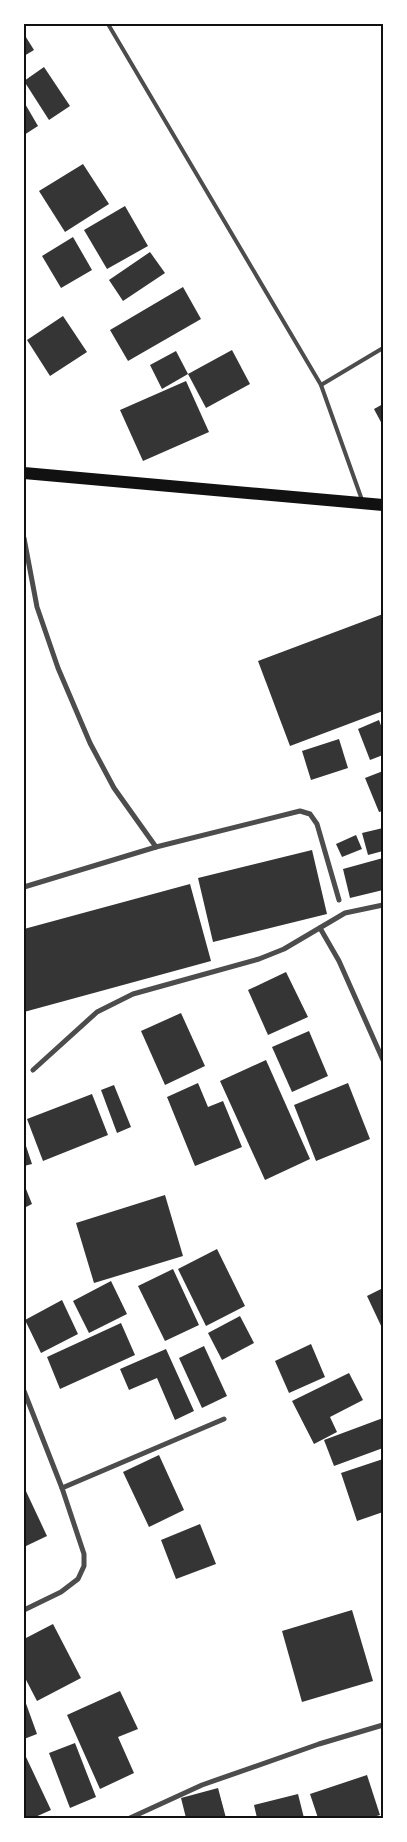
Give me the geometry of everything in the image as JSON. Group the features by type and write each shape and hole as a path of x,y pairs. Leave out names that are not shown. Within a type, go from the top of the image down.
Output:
{"main road":[{"path":"24,473 383,505"}],"street":[{"path":"24,538 37,607 61,676 90,743 114,788 156,846"},
{"path":"24,887 156,846 300,811 310,814 317,824 339,900"},
{"path":"33,1070 97,1012 116,1002 133,994 259,959 284,949 345,914 383,905"},
{"path":"320,928 338,961 383,1060"},
{"path":"24,1391 62,1488 84,1554 84,1566 78,1578 61,1592 24,1610"},
{"path":"62,1488 224,1419"},
{"path":"130,1818 202,1785 319,1744 383,1725"}],"lane":[{"path":"108,24 321,385 363,502"},
{"path":"321,385 383,348"}],"building":[{"path":"24,34 34,50 24,56"},
{"path":"44,67 70,106 49,120 24,81"},
{"path":"24,102 38,126 24,135"},
{"path":"83,164 109,204 65,232 39,191"},
{"path":"125,206 148,246 107,269 84,230"},
{"path":"73,237 92,270 61,288 42,256"},
{"path":"150,252 165,273 123,301 109,280"},
{"path":"183,287 201,319 128,361 110,330"},
{"path":"63,316 87,352 50,376 27,340"},
{"path":"232,350 250,384 206,408 188,374"},
{"path":"176,351 188,374 162,389 150,365"},
{"path":"186,381 209,432 143,461 120,410"},
{"path":"383,404 383,426 374,409"},
{"path":"383,614 383,711 290,746 258,661"},
{"path":"379,720 383,731 383,755 370,760 358,729"},
{"path":"339,739 348,768 311,780 302,751"},
{"path":"383,771 383,811 379,812 365,778"},
{"path":"383,828 383,851 368,855 362,833"},
{"path":"356,835 362,849 342,857 336,844"},
{"path":"312,850 327,914 213,942 198,878"},
{"path":"383,858 383,890 350,898 343,869"},
{"path":"190,884 211,961 24,1012 24,929"},
{"path":"286,972 308,1017 268,1035 248,990"},
{"path":"181,1013 205,1066 165,1085 141,1031"},
{"path":"309,1031 328,1076 292,1092 272,1047"},
{"path":"266,1060 310,1159 265,1180 220,1081"},
{"path":"198,1083 208,1107 223,1101 242,1147 195,1166 167,1097"},
{"path":"348,1083 370,1139 316,1161 294,1105"},
{"path":"114,1085 131,1127 117,1133 101,1090"},
{"path":"92,1094 108,1135 43,1161 27,1119"},
{"path":"24,1140 32,1164 24,1166"},
{"path":"24,1184 32,1204 24,1208"},
{"path":"165,1195 183,1256 94,1283 76,1223"},
{"path":"217,1249 245,1306 206,1326 178,1269"},
{"path":"173,1269 199,1325 165,1341 138,1286"},
{"path":"111,1281 127,1314 89,1333 73,1301"},
{"path":"383,1288 383,1330 367,1296"},
{"path":"62,1300 78,1334 41,1353 25,1320"},
{"path":"240,1316 254,1343 222,1360 208,1333"},
{"path":"121,1323 135,1355 60,1389 47,1357"},
{"path":"311,1344 325,1377 289,1393 275,1361"},
{"path":"204,1346 227,1396 202,1408 179,1358"},
{"path":"166,1349 194,1411 175,1420 157,1378 129,1390 120,1369"},
{"path":"349,1373 363,1400 330,1417 337,1432 314,1444 292,1401"},
{"path":"383,1418 383,1448 334,1466 324,1440"},
{"path":"159,1455 184,1510 149,1527 123,1472"},
{"path":"383,1459 383,1512 357,1521 341,1473"},
{"path":"24,1487 47,1536 24,1547"},
{"path":"200,1524 216,1564 176,1579 161,1540"},
{"path":"352,1610 373,1681 302,1702 282,1631"},
{"path":"53,1624 81,1678 37,1701 24,1676 24,1639"},
{"path":"120,1691 138,1729 118,1737 134,1773 100,1789 67,1715"},
{"path":"24,1698 37,1734 24,1739"},
{"path":"75,1743 96,1797 70,1808 49,1753"},
{"path":"26,1757 51,1810 33,1818 24,1818 24,1758"},
{"path":"367,1775 380,1815 370,1818 318,1818 310,1794"},
{"path":"218,1788 226,1818 186,1818 181,1798"},
{"path":"298,1794 304,1818 257,1818 254,1805"}]}
